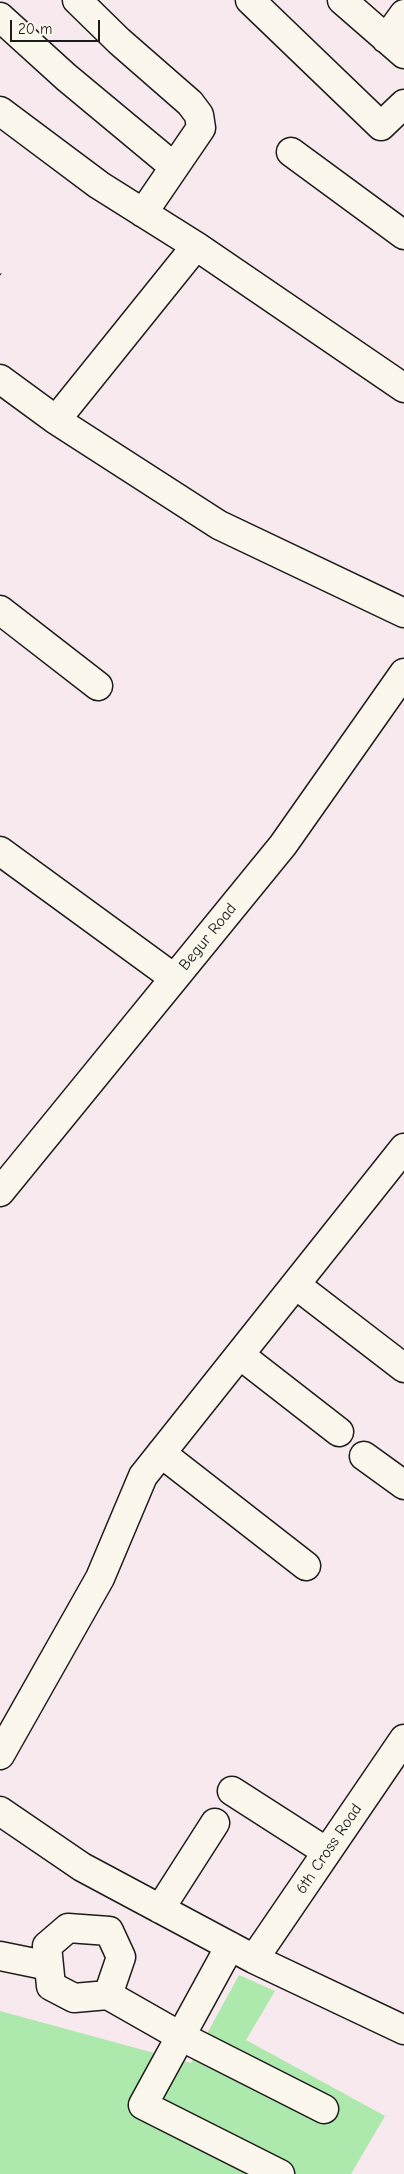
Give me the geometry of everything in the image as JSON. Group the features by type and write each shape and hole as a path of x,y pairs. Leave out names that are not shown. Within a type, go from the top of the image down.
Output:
{"street":[{"path":"77,0 119,41 190,103 199,115 201,128 173,166 143,213"},
{"path":"250,0 381,126 404,104"},
{"path":"342,0 395,46 404,14"},
{"path":"0,17 66,77 173,166"},
{"path":"0,111 99,185 196,246 404,388"},
{"path":"292,152 404,235"},
{"path":"56,420 196,246"},
{"path":"0,379 56,420 219,525 404,612"},
{"path":"0,610 98,686"},
{"name":"Begur Road","path":"0,1192 283,844 402,681"},
{"path":"0,851 174,978"},
{"path":"0,1756 100,1578 143,1476 404,1148"},
{"path":"296,1285 404,1368"},
{"path":"240,1355 339,1432"},
{"path":"161,1454 306,1566"},
{"path":"364,1456 404,1484"},
{"name":"6th Cross Road","path":"254,1959 404,1739"},
{"path":"232,1791 327,1852"},
{"path":"0,1811 82,1867 254,1959 403,2028"},
{"path":"160,1909 215,1823"},
{"path":"108,1996 121,1957 108,1931 68,1928 47,1946 51,1986 74,1998 108,1996 180,2036 324,2109"},
{"path":"230,1946 143,2105 280,2174"},
{"path":"0,1956 49,1966"}],"green space":[{"path":"239,1975 275,1991 246,2040 385,2116 351,2174 0,2174 0,2011 191,2063"}]}
